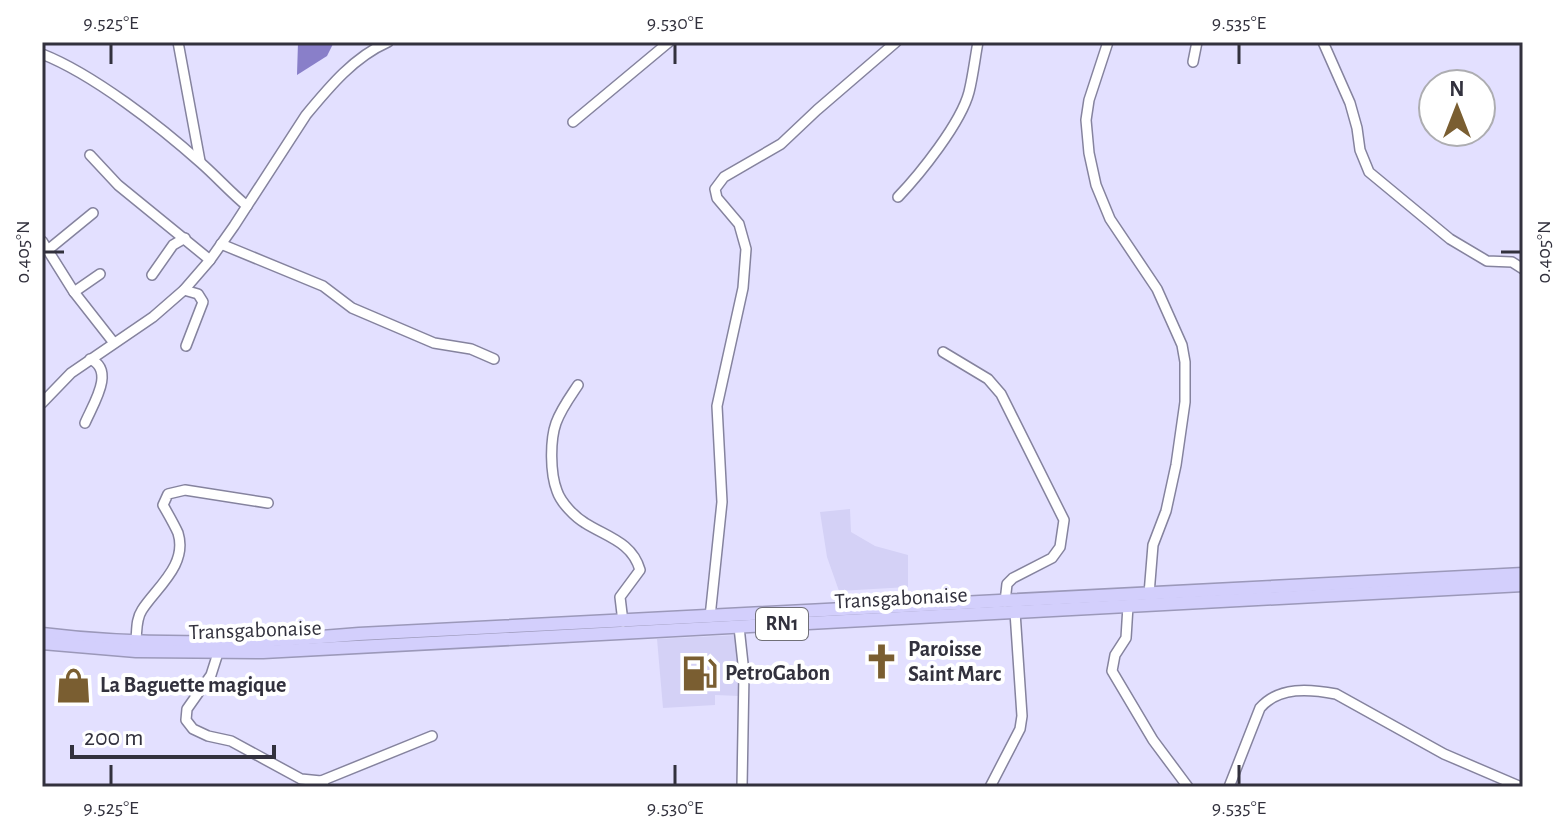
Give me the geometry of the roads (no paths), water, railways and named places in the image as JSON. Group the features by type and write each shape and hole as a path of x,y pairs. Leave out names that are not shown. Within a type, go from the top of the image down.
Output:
{"highway":[{"name":"Transgabonaise","path":"42,634 90,639 263,642 359,634 1523,574"},
{"name":"Transgabonaise","path":"42,643 218,653 1523,585"}],"street":[{"path":"178,42 200,161"},
{"path":"42,403 71,373 153,317 184,290 210,260 306,115 324,93 361,57 388,42"},
{"path":"573,122 669,42"},
{"path":"710,617 722,502 717,406 743,288 746,249 739,224 717,198 715,189 724,177 781,144 896,42"},
{"path":"898,197 918,176 969,94 978,42"},
{"path":"1108,42 1089,100 1086,120 1096,185 1110,219 1157,289 1182,345 1185,362 1185,402 1176,465 1166,511 1153,545 1149,594"},
{"path":"1193,62 1197,42"},
{"path":"1323,42 1350,103 1360,150 1369,172 1450,239 1487,261 1512,262 1523,269"},
{"path":"42,54 62,63 137,111 200,161 247,206"},
{"path":"90,155 118,185 210,260"},
{"path":"93,213 46,245 74,292 114,343"},
{"path":"152,275 173,245 185,238"},
{"path":"221,244 323,286 352,308 434,343 471,349 494,359"},
{"path":"74,292 100,274"},
{"path":"184,290 198,294 203,302 186,346"},
{"path":"943,352 988,379 1001,394 1064,520 1060,547 1052,558 1007,584 1005,602"},
{"path":"85,423 103,378 99,363 90,359"},
{"path":"578,385 555,424 554,482 557,493 582,522 619,541 637,558 640,570 620,597 623,622"},
{"path":"136,640 137,622 142,610 165,584 179,546 178,534 163,505 168,494 185,490 268,503"},
{"path":"1128,606 1126,638 1115,655 1112,671 1153,740 1188,787"},
{"path":"990,787 1020,729 1022,716 1015,612"},
{"path":"739,627 744,673 742,787"},
{"path":"218,653 211,675 187,709 186,720 193,729 231,741 301,779 323,784 432,736"},
{"path":"1229,787 1260,708 1269,698 1297,690 1336,694 1444,754 1521,787"}],"place":[{"name":"Paroisse Saint Marc","path":"882,662"},
{"name":"PetroGabon","path":"699,673"},
{"name":"La Baguette magique","path":"74,685"}]}
